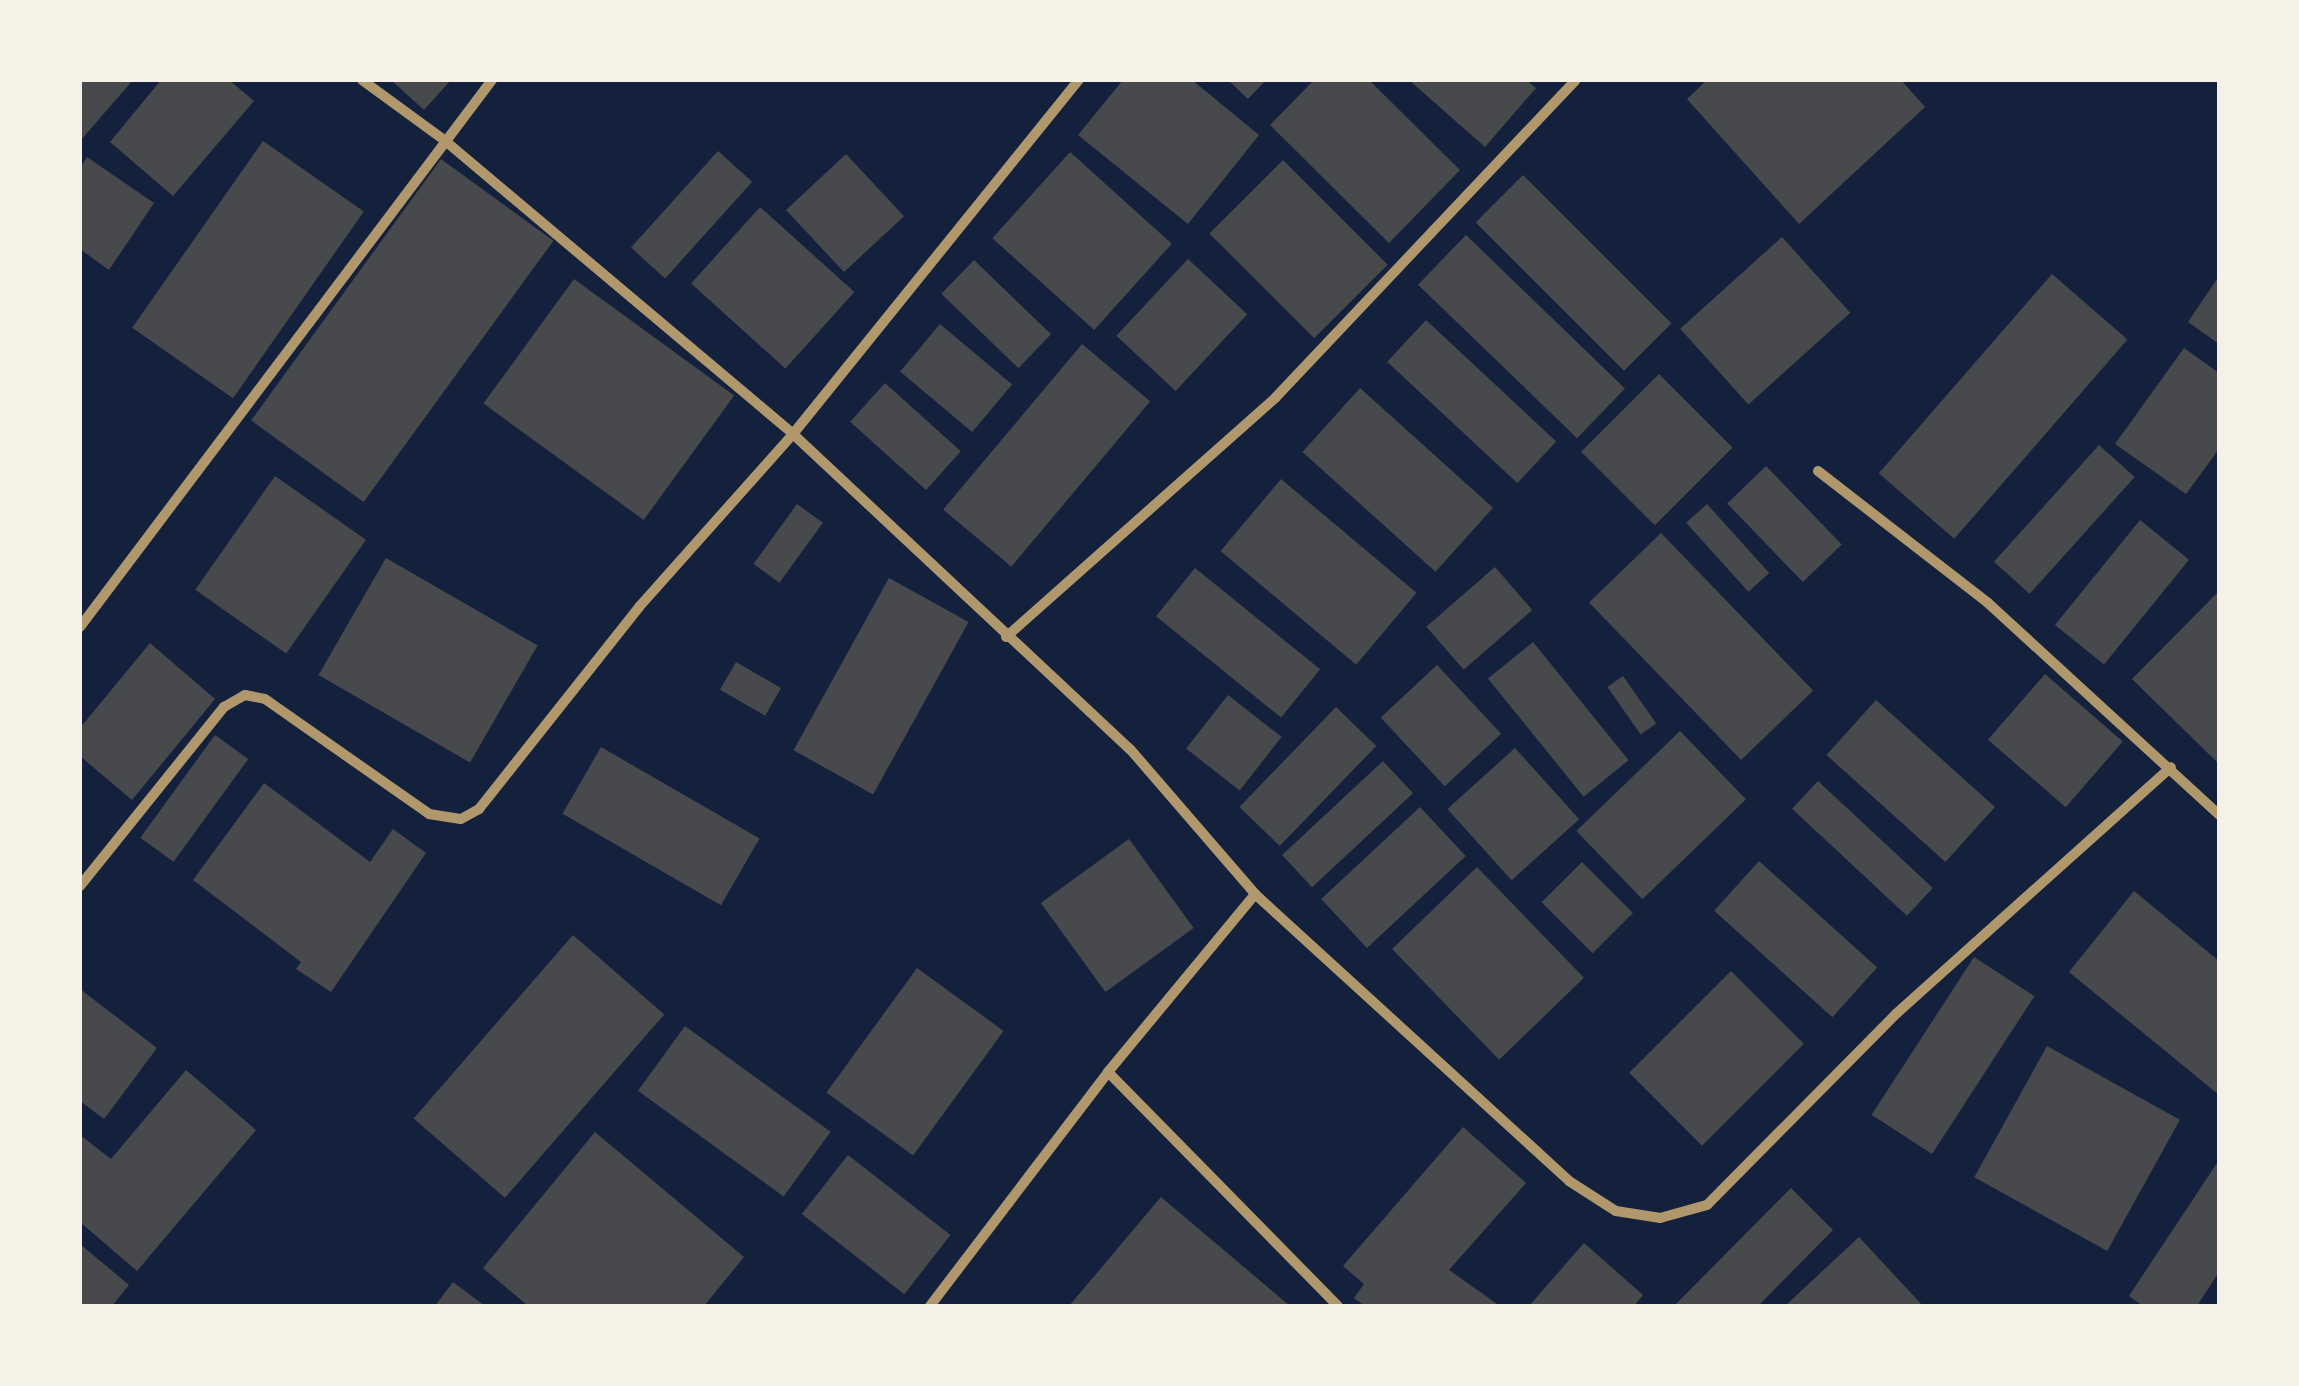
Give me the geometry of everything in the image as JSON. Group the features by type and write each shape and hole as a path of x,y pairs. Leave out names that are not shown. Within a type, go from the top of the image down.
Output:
{"street":[{"path":"362,80 444,139 793,434 1130,749 1255,894 1569,1181 1616,1211 1660,1218 1707,1205 1897,1013 2171,767"},
{"path":"80,627 492,80"},
{"path":"80,886 224,707 245,695 266,699 429,814 460,819 479,809 639,607 793,434 1080,80"},
{"path":"1006,637 1276,397 1576,80"},
{"path":"1818,470 1988,603 2217,810"},
{"path":"930,1306 1108,1072 1255,894"},
{"path":"1108,1072 1338,1306"}],"building":[{"path":"80,80 133,80 80,141"},
{"path":"161,80 229,80 254,101 173,196 110,142"},
{"path":"391,80 451,80 424,110"},
{"path":"1123,80 1192,80 1259,135 1188,224 1078,135"},
{"path":"1228,80 1266,80 1248,99"},
{"path":"1314,80 1369,80 1460,170 1389,243 1270,125"},
{"path":"1409,80 1526,80 1536,88 1485,147"},
{"path":"1707,80 1901,80 1925,107 1799,224 1687,99"},
{"path":"263,141 364,212 233,398 132,328"},
{"path":"718,151 752,182 665,278 631,248"},
{"path":"1070,152 1172,244 1094,330 992,238"},
{"path":"846,154 904,216 844,272 786,210"},
{"path":"87,157 154,203 109,270 80,249 80,168"},
{"path":"441,159 553,241 364,502 251,420"},
{"path":"1283,160 1388,265 1314,338 1209,234"},
{"path":"1523,175 1671,323 1624,371 1476,222"},
{"path":"760,207 854,292 785,369 691,284"},
{"path":"1466,235 1625,389 1577,438 1418,285"},
{"path":"1782,237 1850,313 1748,404 1680,329"},
{"path":"1188,259 1247,314 1176,391 1116,336"},
{"path":"974,260 1051,334 1018,368 941,294"},
{"path":"2052,274 2127,340 1954,539 1879,473"},
{"path":"2219,276 2219,344 2188,322"},
{"path":"574,279 734,395 644,520 483,404"},
{"path":"1426,320 1556,441 1517,483 1387,362"},
{"path":"940,324 1012,384 972,432 900,371"},
{"path":"1082,344 1150,401 1011,567 943,509"},
{"path":"2184,348 2219,373 2219,449 2186,494 2115,444"},
{"path":"1659,374 1733,448 1655,525 1581,452"},
{"path":"885,383 961,451 926,490 850,422"},
{"path":"1360,388 1493,508 1435,572 1302,452"},
{"path":"2099,445 2135,477 2030,594 1994,562"},
{"path":"1766,466 1842,544 1803,582 1727,504"},
{"path":"275,476 366,540 286,654 195,590"},
{"path":"1281,479 1417,593 1356,665 1221,551"},
{"path":"797,504 823,523 779,583 754,564"},
{"path":"1707,504 1769,573 1748,592 1686,523"},
{"path":"2140,520 2189,560 2104,665 2055,625"},
{"path":"1661,533 1813,691 1741,760 1589,602"},
{"path":"386,558 538,645 470,762 318,675"},
{"path":"1495,567 1532,610 1464,670 1426,627"},
{"path":"1195,568 1320,669 1281,718 1156,616"},
{"path":"889,578 969,622 873,794 793,750"},
{"path":"2219,591 2219,764 2132,679"},
{"path":"1533,642 1629,760 1584,797 1488,679"},
{"path":"150,643 215,699 132,800 80,756 80,728"},
{"path":"736,662 781,688 765,716 720,690"},
{"path":"1437,665 1501,734 1445,786 1381,718"},
{"path":"2045,674 2123,742 2066,807 1988,740"},
{"path":"1623,676 1656,724 1641,734 1607,687"},
{"path":"1228,695 1282,737 1240,790 1186,749"},
{"path":"1876,700 1995,807 1945,862 1826,755"},
{"path":"1336,707 1376,746 1280,846 1239,807"},
{"path":"1680,731 1746,799 1642,899 1576,831"},
{"path":"215,735 248,759 174,862 140,838"},
{"path":"601,747 759,838 721,905 562,814"},
{"path":"1515,748 1579,819 1512,880 1447,809"},
{"path":"1383,761 1413,793 1312,887 1282,855"},
{"path":"1818,781 1933,888 1907,916 1792,809"},
{"path":"264,783 370,862 393,829 426,853 331,992 296,969 301,962 193,880"},
{"path":"1420,807 1466,856 1367,948 1321,899"},
{"path":"1129,839 1194,928 1105,992 1041,903"},
{"path":"1759,861 1877,967 1832,1017 1714,911"},
{"path":"1582,862 1633,913 1593,953 1542,902"},
{"path":"1477,867 1584,978 1499,1060 1392,949"},
{"path":"2134,891 2219,961 2219,1095 2069,972"},
{"path":"573,935 664,1014 505,1198 414,1118"},
{"path":"1974,957 2034,996 1932,1154 1872,1115"},
{"path":"917,968 1004,1031 913,1155 826,1093"},
{"path":"1731,971 1804,1044 1702,1146 1629,1073"},
{"path":"80,989 157,1048 104,1119 80,1101"},
{"path":"685,1026 831,1132 784,1197 638,1091"},
{"path":"2047,1046 2180,1120 2107,1251 1974,1177"},
{"path":"186,1070 256,1130 137,1271 80,1222 80,1135 111,1159"},
{"path":"1463,1127 1526,1183 1449,1270 1500,1306 1365,1306 1354,1298 1364,1284 1343,1266"},
{"path":"595,1132 744,1257 704,1306 528,1306 483,1268"},
{"path":"848,1155 950,1235 904,1294 802,1214"},
{"path":"2219,1160 2219,1272 2197,1306 2143,1306 2129,1296"},
{"path":"1791,1188 1833,1230 1758,1306 1674,1306"},
{"path":"1161,1197 1290,1306 1069,1306"},
{"path":"1859,1237 1923,1306 1785,1306"},
{"path":"1584,1243 1643,1295 1634,1306 1529,1306"},
{"path":"80,1244 129,1285 112,1306 80,1306"},
{"path":"453,1282 485,1306 435,1306"}]}
